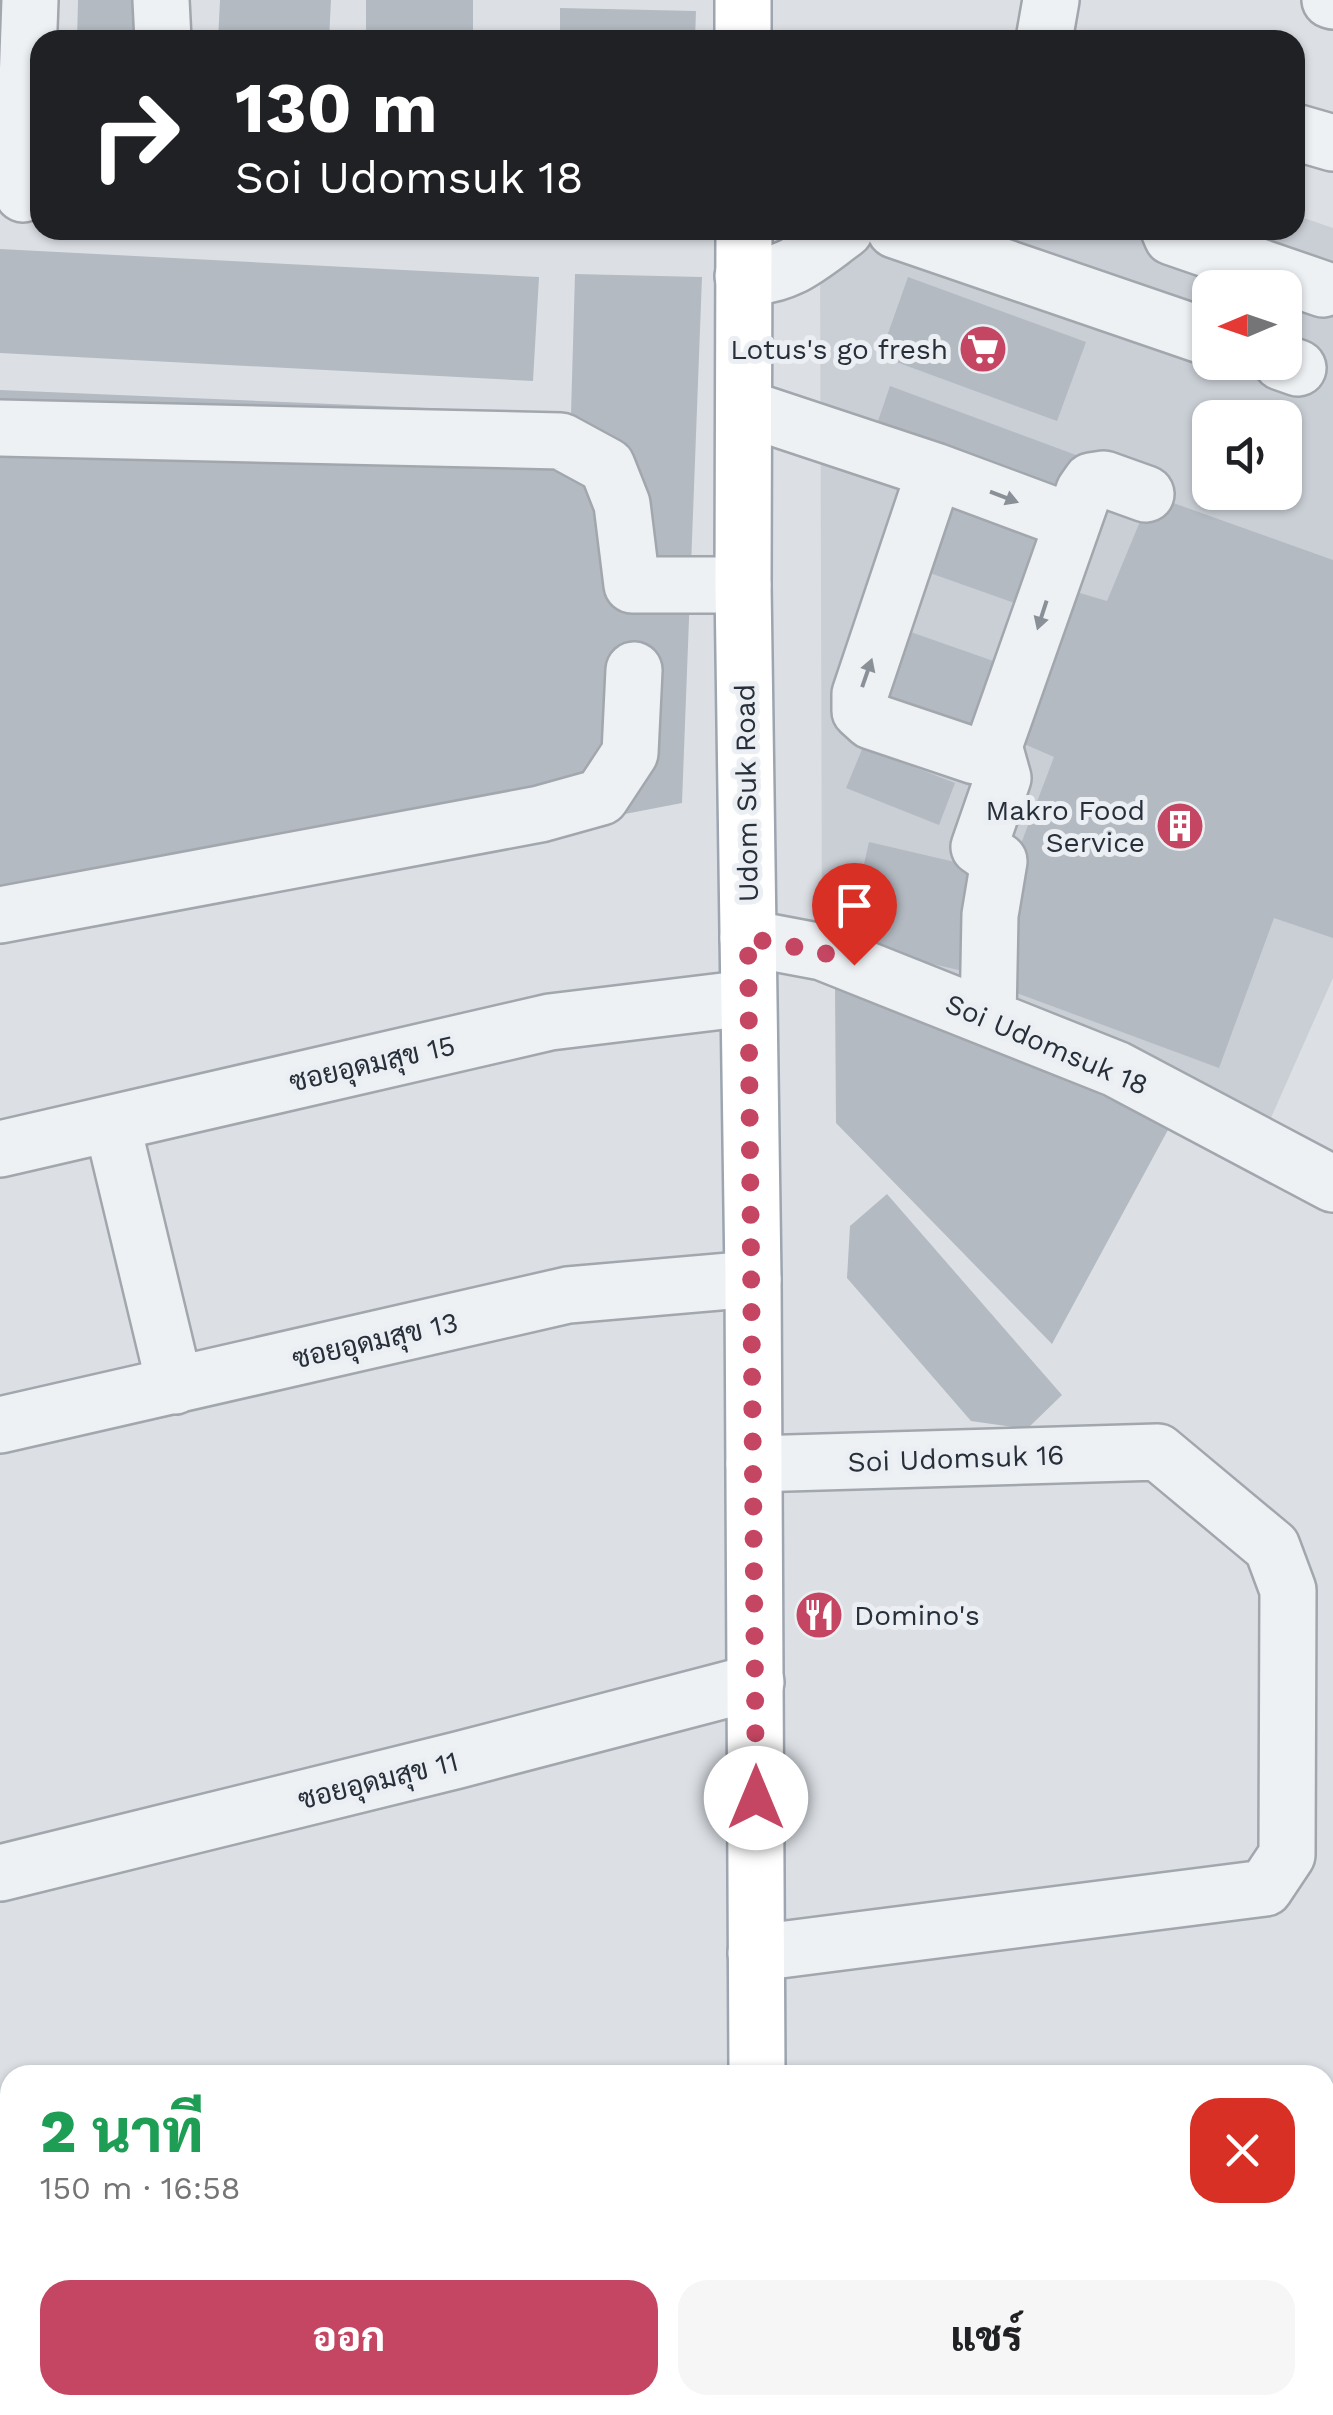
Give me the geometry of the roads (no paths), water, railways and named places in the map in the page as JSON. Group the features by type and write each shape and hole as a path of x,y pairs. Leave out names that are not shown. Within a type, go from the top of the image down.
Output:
{"main road":[{"path":"742,0 743,30"},
{"name":"Udom Suk Road","path":"736,242 745,408 743,585 753,1279 756,2065"}],"street":[{"path":"21,194 30,0"},
{"path":"160,0 163,30"},
{"path":"1046,30 1051,0"},
{"path":"1305,135 1333,143"},
{"path":"736,242 759,278 787,272 831,240"},
{"path":"924,240 1192,332"},
{"path":"1148,317 1169,240"},
{"path":"1188,240 1323,289"},
{"path":"745,408 935,471 1072,522"},
{"path":"0,428 561,441 607,466 622,504 632,585 743,585"},
{"path":"935,471 860,694 860,711 871,721 975,756 994,746 1084,491 1091,481 1104,479 1146,494"},
{"path":"0,915 540,814 601,797 630,753 634,670"},
{"path":"988,1018 990,916 999,861 978,847 1003,778 994,746"},
{"name":"Soi Udomsuk 18","path":"748,938 822,952 1116,1069 1333,1184"},
{"name":"ซอยอุดมสุข 15","path":"0,1149 550,1022 748,998"},
{"path":"112,1124 175,1386"},
{"name":"ซอยอุดมสุข 13","path":"0,1425 568,1295 753,1279"},
{"name":"Soi Udomsuk 16","path":"754,1464 1158,1452 1272,1547 1288,1590 1287,1854 1265,1888 756,1953"},
{"name":"ซอยอุดมสุข 11","path":"0,1873 756,1682"}],"place":[{"name":"Lotus's go fresh","path":"983,349"},
{"name":"Makro Food Service","path":"1180,826"},
{"name":"Domino's","path":"819,1615"}]}
